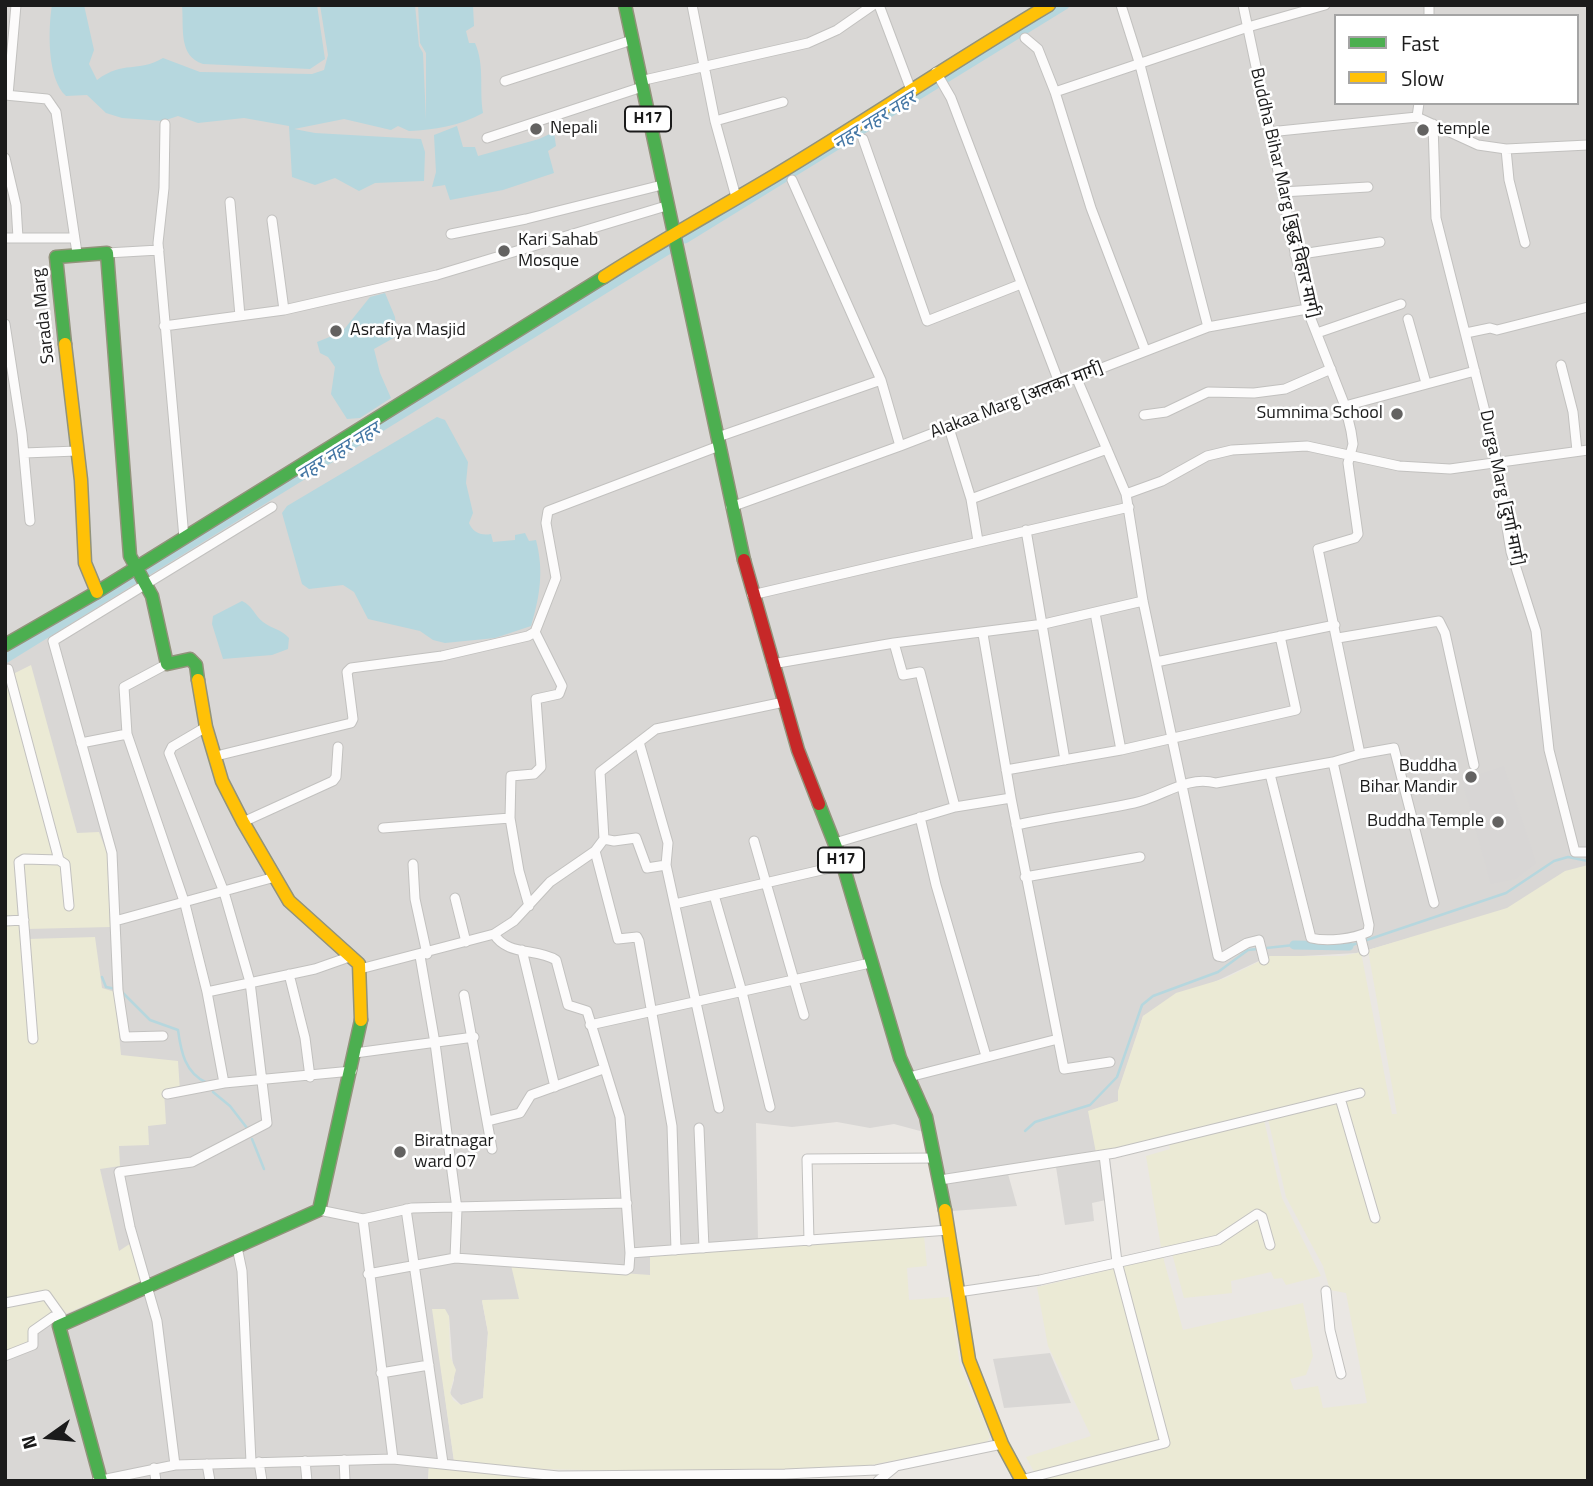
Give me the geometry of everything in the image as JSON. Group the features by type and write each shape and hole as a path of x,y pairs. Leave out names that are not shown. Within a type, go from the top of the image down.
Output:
{"street":[{"path":"16,5 7,95 47,99 56,112 77,253 159,250"},
{"name":"H17","path":"625,5 666,206 752,595 798,750 843,865 870,962 909,1077 924,1108 949,1230 969,1360 1002,1444 1021,1480"},
{"path":"692,5 715,121 736,197"},
{"path":"487,138 641,84 808,43 837,30 873,5"},
{"path":"879,5 911,90"},
{"path":"163,1036 125,1037 118,990 112,853 53,641 140,577 184,538 673,233 1049,5"},
{"path":"1121,5 1140,65 1208,327"},
{"name":"Buddha Bihar Marg [बुद्ध विहार मार्ग]","path":"1243,5 1307,310 1345,407 1353,444 1348,463 1358,534 1355,538 1318,549 1360,754"},
{"path":"1055,92 1248,27 1325,5"},
{"path":"1024,38 1038,49 1055,92 1095,219 1145,350"},
{"path":"505,81 632,40"},
{"path":"938,74 946,86 1060,385"},
{"path":"715,121 783,102"},
{"path":"1417,117 1419,105"},
{"path":"1269,132 1417,117 1478,145 1506,149 1588,145"},
{"path":"165,124 159,250 184,538"},
{"name":"Durga Marg [दुर्गा मार्ग]","path":"1433,124 1436,218 1497,461 1506,533 1536,631 1549,750 1574,852 1588,852"},
{"path":"863,139 927,321 1021,284"},
{"path":"1506,149 1509,180 1525,243"},
{"path":"5,158 16,205 18,238"},
{"path":"792,180 881,380 900,446"},
{"path":"451,234 526,219 662,185"},
{"path":"1282,192 1368,187"},
{"path":"230,202 240,316"},
{"path":"164,326 284,310 437,275 666,206"},
{"path":"272,220 284,310"},
{"path":"5,238 74,238"},
{"path":"1296,255 1380,242"},
{"name":"Sarada Marg","path":"77,253 56,257 55,260 77,451 85,563 97,592"},
{"path":"107,253 130,556 152,596 167,664"},
{"path":"1317,333 1401,304"},
{"path":"1466,333 1490,327 1496,330 1588,307"},
{"name":"Alakaa Marg [अलका मार्ग]","path":"731,507 949,428 1208,327 1307,310"},
{"path":"1408,319 1426,383"},
{"path":"5,324 24,453 30,521"},
{"path":"1561,365 1573,412 1577,451"},
{"path":"1144,415 1167,412 1208,392 1254,394 1285,389 1331,369"},
{"path":"1345,407 1475,371"},
{"path":"1077,379 1126,494 1143,601 1218,956 1223,957 1247,943 1259,940 1264,960"},
{"path":"529,905 519,871 510,818 511,776 534,774 541,767 536,699 559,694 562,686 536,632 556,578 546,523 548,511 718,441 881,380"},
{"path":"949,428 971,499 978,541"},
{"path":"1126,494 1162,481 1207,456 1232,450 1307,446 1399,466 1437,469 1588,450"},
{"path":"971,499 1107,449"},
{"path":"24,453 77,451"},
{"path":"5,645 97,592 140,577 272,507"},
{"path":"752,595 1129,507"},
{"path":"1026,530 1065,760"},
{"path":"772,664 894,643 984,634 1044,624 1143,601"},
{"path":"1095,613 1121,750"},
{"path":"1338,638 1439,621 1445,633 1474,765"},
{"path":"1156,662 1335,625"},
{"path":"216,756 351,723 353,719 347,672 351,668 442,656 510,642 536,632"},
{"path":"984,634 1025,877 1064,1069 1110,1062"},
{"path":"1006,770 1121,750 1296,710 1280,636"},
{"path":"894,643 903,675 920,672 954,807"},
{"path":"224,1083 207,992 185,904 127,734 124,687 167,664 190,659 196,665 206,727 222,781 243,822 298,911 352,956 360,970 361,1021 319,1210"},
{"path":"8,669 59,860"},
{"path":"360,970 494,934 514,921 550,882 595,852 604,839 600,772 656,729 784,702"},
{"path":"175,1465 157,1321 130,1227 119,1172 192,1162 267,1122 250,982 224,892 169,753 172,747 206,727"},
{"path":"81,743 127,734"},
{"path":"639,742 668,843 666,866 719,1108"},
{"path":"243,822 333,780 336,777 338,747"},
{"path":"1016,825 1159,797 1182,783 1204,779 1216,783 1394,748 1434,903"},
{"path":"1270,774 1311,938 1320,940 1360,935 1368,932 1369,925 1333,761"},
{"path":"835,843 954,807 1011,798"},
{"path":"920,817 936,885 986,1056"},
{"path":"383,828 510,818"},
{"path":"604,839 614,841 636,838 647,868 666,866"},
{"path":"754,841 804,1015"},
{"path":"595,852 618,939 636,937 639,942 672,1126 676,1250"},
{"path":"1025,877 1140,857"},
{"path":"33,1039 19,862 24,859 59,860 65,864 69,906"},
{"path":"413,863 415,899 457,1209 455,1258"},
{"path":"675,904 843,865"},
{"path":"115,921 185,904 275,877"},
{"path":"714,895 742,992 769,1107"},
{"path":"455,898 466,942"},
{"path":"5,921 24,920"},
{"path":"368,1273 455,1258 626,1270 629,1268 620,1117 585,1009 574,1009 568,1005 560,965 556,960 545,954 507,948 494,934"},
{"path":"1360,935 1364,951"},
{"path":"522,950 555,1087"},
{"path":"207,992 289,974 352,956"},
{"path":"590,1025 870,962"},
{"path":"289,974 305,1038 310,1077"},
{"path":"464,995 474,1037 492,1149"},
{"path":"355,1053 474,1037"},
{"path":"909,1077 1058,1039"},
{"path":"488,1121 520,1113 524,1110 527,1098 603,1069"},
{"path":"166,1094 224,1083 352,1071"},
{"path":"940,1180 1104,1155 1360,1093"},
{"path":"1340,1098 1375,1218"},
{"path":"699,1128 704,1248"},
{"path":"1021,1480 1165,1443 1118,1262 1104,1155"},
{"path":"809,1241 807,1159 934,1158"},
{"path":"627,1203 406,1209 363,1219 319,1210 148,1287 63,1320 59,1326 99,1480 175,1465 393,1459 443,1462 558,1476 785,1474 876,1470 1002,1444"},
{"path":"406,1209 443,1462"},
{"path":"958,1293 1041,1280 1218,1240 1257,1214 1262,1217 1270,1245"},
{"path":"363,1219 393,1459"},
{"path":"630,1253 949,1230"},
{"path":"237,1247 242,1271 256,1462 262,1481"},
{"path":"1326,1291 1330,1330 1341,1374"},
{"path":"5,1303 46,1295 63,1320"},
{"path":"5,1356 33,1345 33,1331 53,1317 63,1320"},
{"path":"381,1373 429,1365"},
{"path":"344,1460 345,1481"},
{"path":"305,1461 307,1481"},
{"path":"207,1464 210,1481"},
{"path":"877,1481 897,1465"},
{"path":"154,1468 156,1481"}],"shaded area":[{"path":"5,5 1588,5 1588,865 1520,907 1357,953 1265,958 1143,1016 1118,1101 1109,1151 1115,1198 1092,1203 1094,1221 1065,1225 1056,1167 1008,1174 1017,1206 953,1211 935,1135 894,1124 870,1128 837,1122 792,1127 756,1123 758,1241 712,1244 713,1297 482,1301 488,1332 483,1399 461,1405 450,1394 454,1380 449,1316 433,1310 454,1461 429,1465 428,1481 5,1481"},
{"name":"Buddha Temple","path":"1504,766 1536,863 1515,879 1491,884 1462,780"},
{"path":"1050,1353 1071,1403 1004,1408 993,1359"}],"green space":[{"path":"31,665 77,833 99,832 107,853 110,927 27,929 28,939 95,937 102,988 115,992 121,1055 178,1061 180,1091 164,1091 166,1124 148,1126 149,1145 119,1146 120,1166 100,1169 119,1251 131,1243 141,1281 29,1330 30,1342 5,1352 5,678"},
{"path":"1588,865 1588,1481 1039,1481 1026,1457 1091,1436 1048,1346 1037,1287 1163,1257 1183,1330 1303,1303 1313,1356 1306,1375 1290,1379 1294,1390 1318,1386 1323,1408 1367,1403 1346,1293 1330,1290 1323,1266 1286,1197 1268,1119 1096,1153 1088,1111 1118,1101 1118,1091 1143,1016 1176,993 1226,978 1270,956 1343,956 1361,952 1392,1114 1397,1114 1368,950 1507,908 1565,871"},
{"path":"1264,1120 1282,1198 1321,1276 1286,1285 1282,1278 1274,1279 1271,1272 1231,1281 1232,1293 1184,1298 1170,1246 1161,1247 1146,1156 1170,1149 1169,1144"},
{"path":"924,1236 927,1266 907,1268 909,1300 949,1297 960,1365 990,1437 987,1442 866,1466 734,1473 535,1469 454,1461 432,1309 445,1309 449,1316 450,1356 456,1370 450,1392 453,1400 461,1405 483,1398 488,1333 482,1300 519,1299 511,1265 650,1275 650,1256"},
{"path":"429,1465 667,1478 737,1481 428,1481"}],"water":[{"path":"52,5 84,5 94,50 89,64 97,80 115,70 146,65 163,58 200,72 312,74 324,70 328,55 320,5 415,5 419,46 423,53 426,120 426,53 420,43 418,5 473,5 474,26 466,31 469,43 475,43 480,60 483,113 456,124 409,131 398,126 391,130 344,119 294,129 315,133 421,139 425,152 424,181 375,183 359,191 335,178 315,185 292,177 289,126 244,118 198,123 178,116 163,121 122,118 106,113 87,95 66,96 55,78 50,53"},
{"path":"182,5 317,5 325,59 310,69 203,64 189,55 186,48"},
{"path":"457,126 463,147 475,147 478,156 539,139 554,132 556,146 548,151 554,173 503,190 450,200 445,185 432,187 436,172 434,135"},
{"path":"385,293 395,317 397,336 374,349 380,373 391,398 360,418 347,419 331,394 335,367 328,357 320,353 317,342 342,332 370,297"},
{"path":"437,417 445,420 468,462 466,483 473,513 469,523 473,529 480,534 491,534 493,542 515,540 515,535 525,533 529,541 536,540 540,583 531,626 495,638 445,643 433,640 420,631 368,619 354,592 343,585 309,589 302,584 282,513 287,506"},
{"path":"242,601 249,605 263,622 289,638 288,649 272,655 223,659 212,624 213,616"}],"waterway":[{"name":"नहर नहर नहर","path":"685,239 1065,5"},
{"name":"नहर नहर नहर","path":"5,659 673,247"},
{"path":"1349,946 1506,893 1554,861 1568,857 1588,861"},
{"path":"1025,1131 1035,1122 1090,1105 1117,1077 1142,1005 1153,996 1218,972 1248,950 1294,945"},
{"path":"1294,945 1349,946"},
{"path":"102,977 106,987 116,989"},
{"path":"122,992 150,1020 178,1030 189,1068 207,1083"},
{"path":"213,1092 230,1106 247,1128"},
{"path":"252,1139 264,1169"}],"traffic: fast":[{"path":"625,5 744,560"},
{"path":"65,344 56,257 107,253 130,556 152,596 167,664 190,659 196,665 198,680"},
{"path":"5,645 97,592 604,277"},
{"path":"819,804 843,865 900,1058 926,1117 945,1210"},
{"path":"101,1481 59,1326 319,1210 361,1020"}],"traffic: slow":[{"path":"604,277 808,155 1049,5"},
{"path":"65,344 81,480 85,563 97,592"},
{"path":"198,680 206,727 222,781 243,822 289,901 359,964 361,1020"},
{"path":"945,1210 969,1360 1002,1444 1022,1481"}],"traffic: jam":[{"path":"744,560 798,750 819,804"}],"place":[{"name":"Nepali","path":"536,129"},
{"name":"temple","path":"1423,130"},
{"name":"Kari Sahab Mosque","path":"504,251"},
{"name":"Asrafiya Masjid","path":"336,331"},
{"name":"Sumnima School","path":"1397,414"},
{"name":"Buddha Bihar Mandir","path":"1471,777"},
{"name":"Buddha Temple","path":"1498,822"},
{"name":"Biratnagar ward 07","path":"400,1152"}]}
